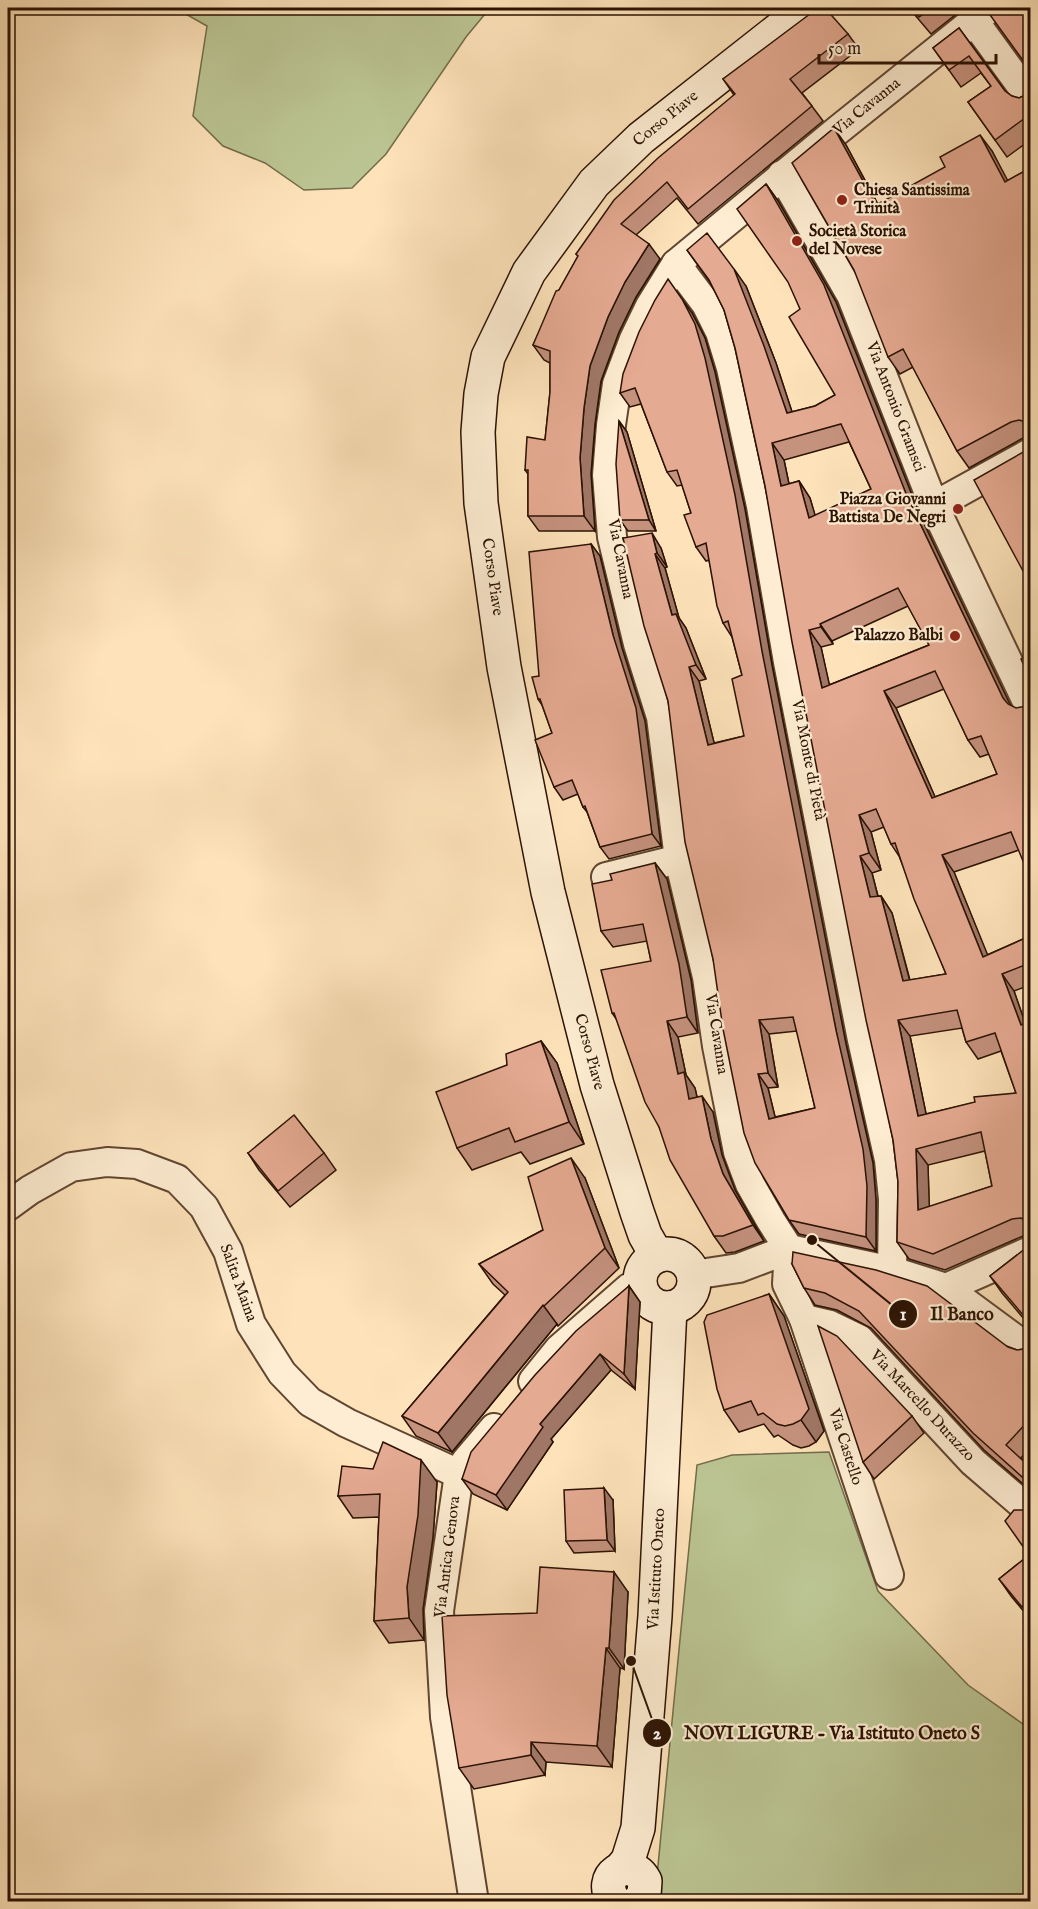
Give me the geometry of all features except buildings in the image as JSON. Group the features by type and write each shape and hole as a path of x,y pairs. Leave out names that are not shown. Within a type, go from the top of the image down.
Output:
{"main road":[{"name":"Corso Piave","path":"657,1256 639,1220 597,1085 548,891 504,667 481,503 478,432 481,394 488,357 529,272 594,183 641,138 806,8"},
{"path":"669,1254 680,1257 688,1265 693,1275 692,1293 679,1306 670,1308 659,1307 650,1302 643,1294 640,1284 640,1275 644,1267 657,1256 669,1254"},
{"name":"Via Istituto Oneto","path":"625,1891 630,1854 638,1828 655,1616 670,1308"}],"street":[{"path":"982,14 1030,98"},
{"name":"Via Cavanna","path":"789,1249 750,1184 738,1152 717,1046 707,977 680,859 661,717 638,644 612,537 607,475 616,384 650,306 676,264 782,175 982,14"},
{"name":"Via Antonio Gramsci","path":"782,175 851,295 934,506 1030,708"},
{"name":"Via Monte di Pietà","path":"676,264 706,304 720,332 731,368 756,483 788,662 862,1040 890,1160 892,1271"},
{"path":"934,506 1030,453"},
{"path":"606,877 680,859"},
{"name":"Salita Maina","path":"8,1206 30,1190 71,1167 107,1162 137,1164 177,1179 204,1207 219,1233 228,1251 251,1324 282,1373 310,1402 338,1418 459,1474"},
{"path":"693,1275 739,1268 789,1249 892,1271 946,1288 1030,1350"},
{"name":"Via Castello","path":"789,1249 787,1284 804,1319 889,1575"},
{"path":"946,1288 1030,1251"},
{"name":"Via Antica Genova","path":"474,1902 445,1717 439,1611 459,1474 466,1461 559,1349 629,1288 640,1284"},
{"name":"Via Marcello Durazzo","path":"804,1319 830,1325 859,1339 973,1462 1030,1511"}],"green space":[{"path":"175,8 490,8 466,37 386,154 352,188 304,190 265,163 223,146 193,116 207,26"},
{"path":"829,1452 878,1591 968,1685 1030,1729 1030,1901 661,1902 656,1886 697,1465 732,1455"}],"place":[{"name":"Chiesa Santissima Trinità","path":"842,200"},
{"name":"Società Storica del Novese","path":"797,241"},
{"name":"Piazza Giovanni Battista De Negri","path":"958,509"},
{"name":"Palazzo Balbi","path":"955,636"},
{"name":"Il Banco","path":"812,1240"},
{"name":"NOVI LIGURE - Via Istituto Oneto S","path":"631,1661"}]}
